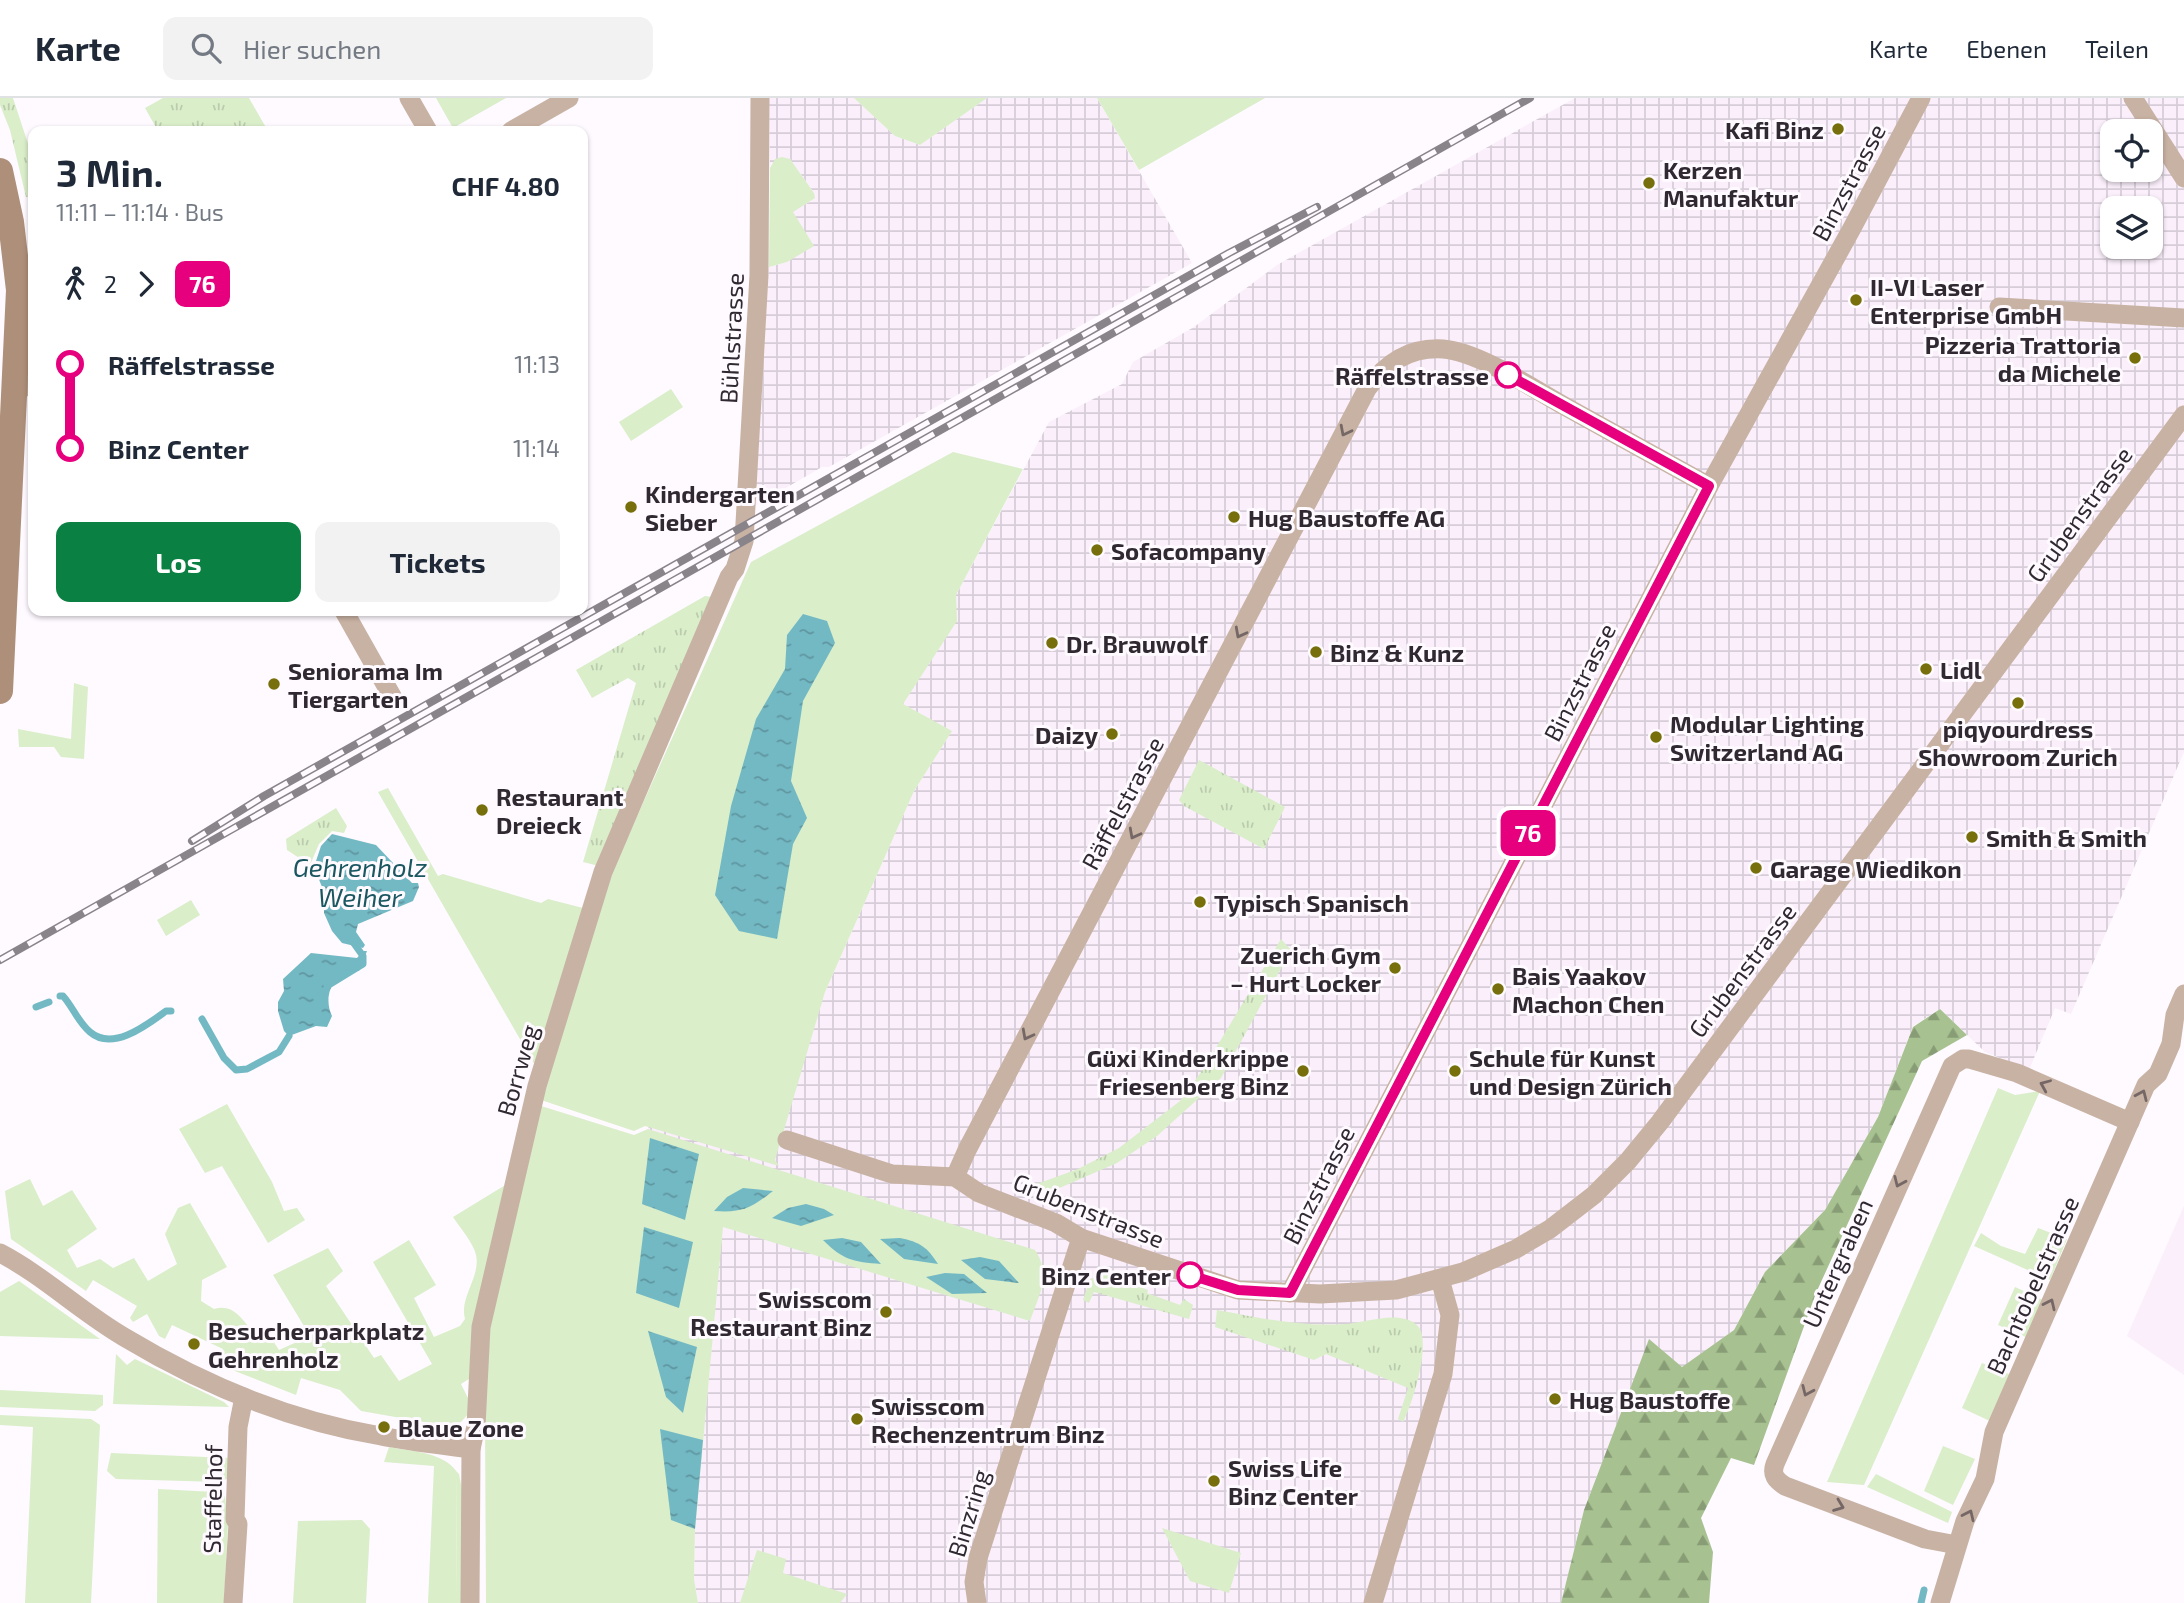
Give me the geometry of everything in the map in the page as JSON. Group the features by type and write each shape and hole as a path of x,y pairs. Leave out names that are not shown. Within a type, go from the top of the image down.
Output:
{"street":[{"path":"409,98 425,126"},
{"path":"520,126 569,98"},
{"name":"Bühlstrasse","path":"729,577 735,569 744,541 759,275 760,98"},
{"name":"Binzstrasse","path":"1290,1293 1709,486 1921,98"},
{"path":"2133,98 2184,178"},
{"path":"0,171 11,222 19,290 24,386 0,691"},
{"path":"1999,307 2184,318"},
{"name":"Räffelstrasse","path":"955,1177 1367,389 1387,365 1410,353 1424,350 1455,351 1508,375 1709,486"},
{"name":"Grubenstrasse","path":"788,1140 892,1174 955,1177 979,1193 1056,1223 1081,1238 1238,1290 1290,1293 1396,1290 1480,1266 1516,1249 1580,1207 1628,1161 1756,994 2184,415"},
{"name":"Borrweg","path":"470,1603 471,1449 476,1426 481,1327 537,1086 602,875 729,577"},
{"path":"347,616 393,698"},
{"name":"Bachtobelstrasse","path":"1940,1603 1965,1521 1985,1479 1994,1433 2146,1085 2158,1074 2171,1044 2175,1014 2184,995"},
{"name":"Untergraben","path":"1957,1545 1925,1539 1785,1486 1776,1480 1773,1467 1952,1066 1963,1059 1969,1059 2017,1073 2130,1122"},
{"name":"Binzring","path":"977,1603 974,1582 978,1558 1081,1238"},
{"path":"0,1253 125,1338 244,1397 322,1422 380,1436 471,1449"},
{"path":"1373,1603 1443,1374 1451,1315 1440,1279"},
{"name":"Staffelhof","path":"233,1603 238,1524 235,1519 238,1427 244,1397"}],"shaded area":[{"path":"769,98 854,98 895,136 920,145 987,98 1097,98 1192,263 753,507 769,267 787,262 793,211 811,201 814,193 790,159 771,163 770,168"},
{"path":"1575,98 2184,98 2184,752 2071,1014 2055,1008 2029,1070 1985,1052 1940,1009 1913,1026 1878,1117 1825,1210 1765,1272 1734,1330 1682,1368 1649,1340 1584,1510 1561,1603 698,1603 694,1579 695,1529 729,1157 648,1129 657,1104 776,1142 825,992 914,791 951,732 903,704 956,595 1049,422 1122,384 1133,362 1194,327 1277,265"},
{"path":"2184,1206 2184,1375 2127,1336"}],"green space":[{"path":"0,98 13,98 28,144 28,197 10,130"},
{"path":"163,98 249,98 265,126 155,126 145,108"},
{"path":"436,98 506,98 457,126 452,126"},
{"path":"854,98 987,98 920,145 895,136"},
{"path":"1097,98 1265,98 1139,170"},
{"path":"775,159 790,159 814,193 815,198 793,212 814,246 787,262 769,267 770,168"},
{"path":"671,389 683,407 631,441 619,422"},
{"path":"953,452 1023,469 956,595 957,621 903,704 952,731 914,791 825,992 775,1160 779,1166 645,1126 634,1131 535,1098 604,890 751,562"},
{"path":"705,596 713,597 599,866 583,862 636,683 628,678 592,698 576,670"},
{"path":"74,683 88,687 84,759 61,757 54,747 19,747 18,729 71,739"},
{"path":"1199,760 1285,807 1264,849 1184,806 1179,800"},
{"path":"388,788 438,876 443,874 541,903 548,899 583,908 536,1067 378,792"},
{"path":"336,808 347,826 344,833 332,831 319,844 310,865 287,850 286,839"},
{"path":"191,900 200,915 166,936 157,920"},
{"path":"1281,939 1291,950 1221,1078 1157,1136 1117,1163 1041,1196 1031,1186 1078,1169 1119,1148 1180,1101 1204,1068"},
{"path":"1940,1009 1967,1035 1922,1061 1816,1293 1754,1465 1731,1458 1701,1518 1713,1552 1709,1603 1561,1603 1584,1510 1649,1339 1682,1367 1734,1330 1765,1272 1825,1210 1878,1117 1913,1027"},
{"path":"1998,1088 2015,1095 2040,1091 1864,1485 1827,1482"},
{"path":"227,1104 272,1182 284,1211 297,1208 305,1220 268,1243 222,1166 205,1173 179,1129"},
{"path":"538,1105 634,1135 648,1129 1035,1250 1043,1268 1043,1277 1030,1321 723,1227 695,1529 694,1579 698,1603 486,1603 485,1418 490,1325"},
{"path":"30,1179 43,1206 72,1190 97,1229 67,1250 77,1268 100,1259 113,1268 134,1258 148,1281 177,1264 165,1234 178,1208 190,1203 227,1267 202,1280 201,1301 214,1309 231,1310 251,1330 263,1326 279,1350 299,1341 307,1331 273,1275 328,1248 343,1271 326,1286 374,1358 381,1355 399,1381 432,1364 373,1262 409,1240 436,1285 414,1298 434,1337 460,1326 465,1319 465,1303 477,1263 472,1245 453,1217 507,1184 472,1377 461,1384 468,1398 469,1413 461,1422 447,1426 361,1411 340,1390 301,1378 296,1395 217,1364 223,1349 172,1325 165,1339 159,1336 147,1314 133,1322 130,1318 137,1306 93,1280 86,1291 11,1239 5,1191"},
{"path":"2038,1228 2067,1239 2050,1280 1974,1246 1981,1233 2001,1246 2025,1254"},
{"path":"1105,1274 1180,1305 1184,1299 1193,1305 1189,1319 1094,1292 1089,1303 1083,1300 1090,1279"},
{"path":"19,1281 100,1339 0,1336 0,1292"},
{"path":"2015,1287 2043,1300 2028,1338 1998,1325"},
{"path":"1217,1310 1312,1324 1344,1324 1392,1317 1410,1320 1417,1325 1423,1344 1416,1388 1403,1422 1398,1419 1408,1388 1326,1354 1314,1360 1215,1327"},
{"path":"116,1354 127,1365 135,1359 224,1402 229,1407 113,1404"},
{"path":"1982,1363 2014,1376 1992,1422 1962,1408"},
{"path":"0,1390 103,1395 103,1405 95,1411 0,1407"},
{"path":"0,1415 91,1419 100,1425 91,1603 25,1603 33,1427 0,1425"},
{"path":"1943,1446 1975,1459 1953,1505 1924,1491"},
{"path":"389,1447 435,1456 451,1465 457,1472 456,1603 428,1603 434,1466 384,1462"},
{"path":"111,1453 229,1458 229,1478 219,1482 116,1479 107,1471"},
{"path":"457,1472 463,1495 462,1603 456,1603"},
{"path":"1876,1474 1952,1512 1948,1523 1867,1487"},
{"path":"158,1489 215,1492 225,1496 228,1524 224,1603 157,1603"},
{"path":"362,1520 370,1529 366,1603 293,1603 298,1521"},
{"path":"1162,1528 1241,1553 1229,1593 1190,1581"},
{"path":"757,1550 786,1559 783,1573 847,1594 840,1603 740,1603"}],"water":[{"path":"803,614 827,621 835,643 803,701 791,781 807,818 793,844 777,939 739,931 715,895 731,806 756,719 785,669 787,635"},
{"name":"Gehrenholz Weiher","path":"332,834 376,845 412,883 418,883 413,901 358,924 356,932 365,945 363,948 342,943 332,931 324,913 324,892 314,867 321,846"},
{"name":"Gehrenholz Weiher","path":"363,951 367,951 359,971 343,975 332,985 328,1000 332,1016 327,1027 316,1026 289,1036 284,1031 278,1011 278,1002 284,991 283,979 311,953 357,958"},
{"path":"650,1138 699,1154 685,1220 642,1204"},
{"path":"743,1188 773,1191 746,1208 714,1211 727,1197"},
{"path":"806,1204 834,1215 801,1226 772,1218 788,1208"},
{"path":"644,1227 693,1242 679,1308 636,1293"},
{"path":"842,1238 861,1242 881,1264 849,1259 823,1240"},
{"path":"900,1238 922,1246 938,1264 904,1259 880,1239"},
{"path":"980,1257 999,1261 1019,1283 985,1279 961,1260"},
{"path":"945,1273 964,1274 987,1293 952,1294 926,1277"},
{"path":"648,1331 697,1347 683,1413 666,1397"},
{"path":"660,1429 703,1440 695,1529 671,1520"}],"waterway":[{"path":"327,986 363,964 363,956 353,942"},
{"path":"60,996 63,996 90,1032 109,1039 130,1034 166,1011 171,1011"},
{"path":"36,1007 49,1002"},
{"path":"202,1019 224,1058 236,1070 247,1069 279,1052 289,1036"},
{"path":"1921,1603 1924,1590"}],"railway":[{"path":"0,960 1530,98"},
{"path":"588,614 1229,253 1317,207"},
{"path":"192,841 264,796 584,616"}],"bus line":[{"name":"76","path":"1190,1275 1238,1290 1290,1293 1709,486 1508,375"}],"place":[{"name":"Kafi Binz","path":"1838,129"},
{"name":"Kerzen Manufaktur","path":"1649,183"},
{"name":"II-VI Laser Enterprise GmbH","path":"1856,300"},
{"name":"Pizzeria Trattoria da Michele","path":"2135,358"},
{"name":"Räffelstrasse","path":"1508,375"},
{"name":"Kindergarten Sieber","path":"631,507"},
{"name":"Hug Baustoffe AG","path":"1234,517"},
{"name":"Sofacompany","path":"1097,550"},
{"name":"Dr. Brauwolf","path":"1052,643"},
{"name":"Binz & Kunz","path":"1316,652"},
{"name":"Lidl","path":"1926,669"},
{"name":"Seniorama Im Tiergarten","path":"274,684"},
{"name":"piqyourdress Showroom Zurich","path":"2018,703"},
{"name":"Daizy","path":"1112,734"},
{"name":"Modular Lighting Switzerland AG","path":"1656,737"},
{"name":"Restaurant Dreieck","path":"482,810"},
{"name":"Smith & Smith","path":"1972,837"},
{"name":"Garage Wiedikon","path":"1756,868"},
{"name":"Typisch Spanisch","path":"1200,902"},
{"name":"Zuerich Gym – Hurt Locker","path":"1395,968"},
{"name":"Bais Yaakov Machon Chen","path":"1498,989"},
{"name":"Güxi Kinderkrippe Friesenberg Binz","path":"1303,1071"},
{"name":"Schule für Kunst und Design Zürich","path":"1455,1071"},
{"name":"Binz Center","path":"1190,1275"},
{"name":"Swisscom Restaurant Binz","path":"886,1312"},
{"name":"Besucherparkplatz Gehrenholz","path":"194,1344"},
{"name":"Hug Baustoffe","path":"1555,1399"},
{"name":"Swisscom Rechenzentrum Binz","path":"857,1419"},
{"name":"Blaue Zone","path":"384,1427"},
{"name":"Swiss Life Binz Center","path":"1214,1481"}]}
